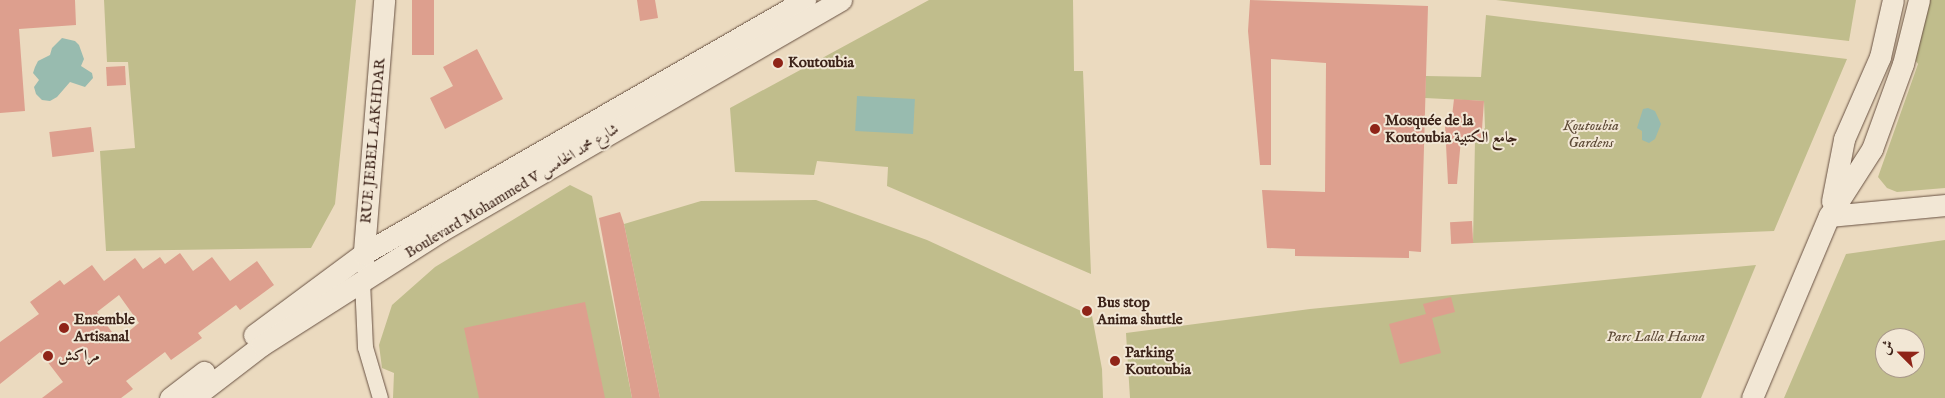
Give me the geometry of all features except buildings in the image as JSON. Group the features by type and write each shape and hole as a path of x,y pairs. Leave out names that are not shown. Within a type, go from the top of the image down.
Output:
{"main road":[{"name":"RUE JEBEL LAKHDAR","path":"362,281 384,0"},
{"name":"Boulevard Mohammed V شارع محمد الخامس","path":"170,398 363,254 805,0"},
{"name":"Boulevard Mohammed V شارع محمد الخامس","path":"193,398 262,345 362,281 588,144 841,0"},
{"path":"1829,216 1844,139 1880,57 1893,0"},
{"path":"1752,398 1829,216 1872,149 1903,64 1918,0"},
{"path":"1829,216 1945,205"}],"street":[{"path":"362,281 365,347 380,398"}],"green space":[{"path":"104,0 356,0 335,204 311,248 106,251 100,151 135,148 128,62 107,62"},
{"path":"929,0 1073,0 1074,71 1083,71 1091,274 887,186 888,167 817,161 814,175 735,172 730,108"},
{"path":"1496,0 1856,0 1849,41"},
{"path":"1928,0 1945,0 1945,188 1897,192 1887,188 1878,177 1918,64 1913,57"},
{"name":"Koutoubia Gardens","path":"1486,15 1847,59 1774,231 1473,243 1475,140 1485,128 1484,101 1425,98 1426,76 1481,77"},
{"path":"570,185 592,196 632,398 393,398 394,373 382,368 379,345 392,305 435,267"},
{"path":"816,200 927,240 1092,316 1102,369 1103,398 660,398 624,224 701,201"},
{"path":"1945,240 1945,398 1784,398 1846,254"},
{"name":"Parc Lalla Hasna","path":"1756,265 1701,398 1130,398 1126,333 1310,309"}],"water":[{"path":"62,38 75,41 79,45 84,59 81,66 92,73 93,78 85,87 70,82 57,97 50,101 42,100 36,94 34,87 39,80 33,73 38,61 50,55 52,48"},
{"path":"857,96 915,99 913,134 855,131"},
{"path":"1648,108 1655,111 1661,124 1655,139 1649,143 1642,140 1642,131 1637,128 1643,109"}],"place":[{"name":"Koutoubia","path":"778,63"},
{"name":"Mosquée de la Koutoubia جامع الكتبية","path":"1375,129"},
{"name":"Bus stop Anima shuttle","path":"1087,311"},
{"name":"Ensemble Artisanal","path":"64,328"},
{"name":"مراكش","path":"48,356"},
{"name":"Parking Koutoubia","path":"1115,361"}]}
